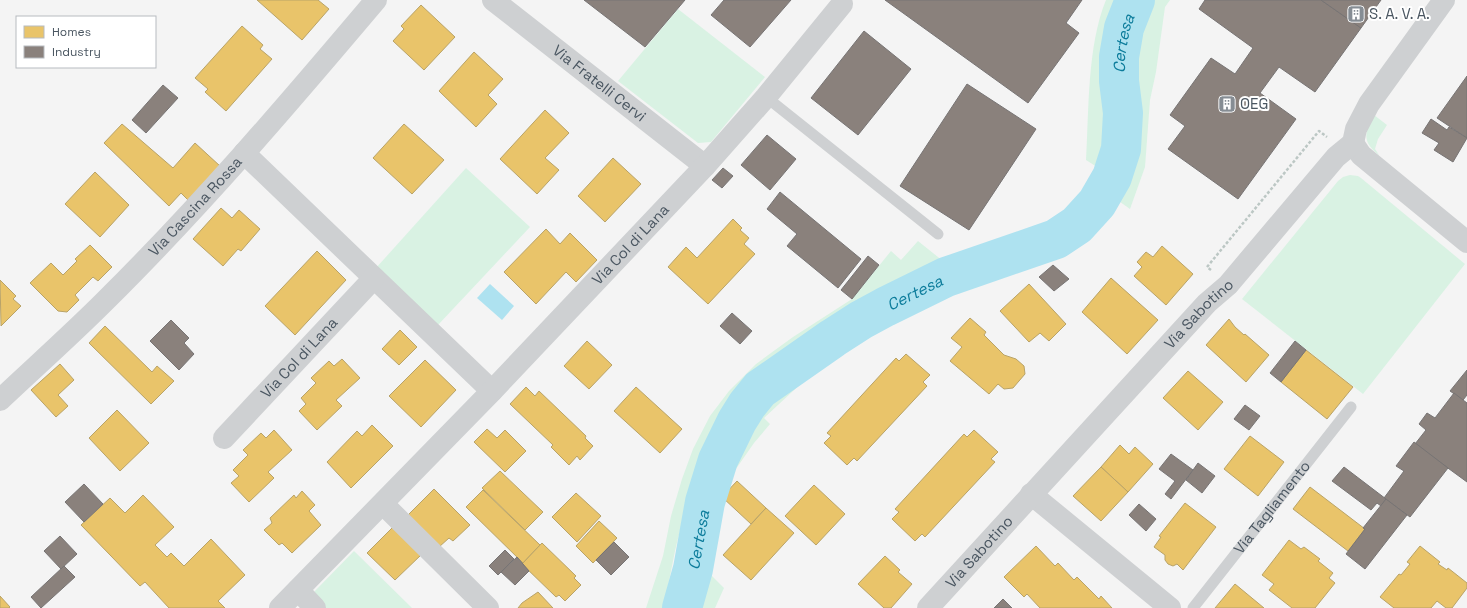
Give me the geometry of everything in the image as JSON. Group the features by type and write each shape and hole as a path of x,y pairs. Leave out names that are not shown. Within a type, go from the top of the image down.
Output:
{"street":[{"name":"Via Cascina Rossa","path":"0,400 105,301 172,231 244,153 376,0"},
{"name":"Via Fratelli Cervi","path":"493,0 705,166"},
{"path":"1444,0 1370,104 1356,129 1353,143 1361,154 1467,242"},
{"name":"Via Col di Lana","path":"280,608 492,391 705,166 766,97 842,4"},
{"name":"Via Sabotino","path":"928,608 1207,303 1228,285 1336,157 1353,143"},
{"path":"244,153 492,391"},
{"name":"Via Col di Lana","path":"224,438 374,278"},
{"path":"1031,494 1170,608"},
{"path":"383,504 488,608"},
{"path":"298,590 315,608"}],"lane":[{"path":"766,97 938,234"},
{"name":"Via Tagliamento","path":"1192,608 1352,407"}],"green space":[{"path":"1106,0 1121,0 1113,19 1104,61 1104,82 1110,101 1111,131 1108,149 1092,183 1097,167 1086,160 1090,79 1095,38"},
{"path":"1143,0 1170,0 1165,7 1156,72 1150,100 1145,167 1130,209 1116,199 1126,172 1131,144 1131,119 1126,82 1128,40 1134,19"},
{"path":"678,9 765,77 711,142 698,143 618,81"},
{"path":"1374,115 1387,125 1378,139 1375,149 1379,155 1369,145 1366,136 1368,126"},
{"path":"466,168 530,227 438,325 376,268"},
{"path":"1350,175 1361,178 1465,264 1363,394 1242,299 1338,181 1343,177"},
{"path":"918,241 948,265 904,282 870,300 759,377 742,394 728,413 715,435 695,481 687,504 675,551 663,608 646,608 663,556 671,516 682,479 693,449 710,416 729,391 756,364 793,337 852,299 891,251 901,260"},
{"path":"832,357 821,365 764,418 770,424 754,443 731,476 726,471 741,435 751,417 763,404 789,388 816,367"},
{"path":"354,551 412,608 322,608 313,593"},
{"path":"708,572 724,588 715,608 698,608"}],"water":[{"path":"490,284 514,306 502,320 477,298"}],"building: Homes":[{"path":"257,0 318,0 329,9 302,40"},
{"path":"421,5 455,37 424,70 393,41 404,29 401,26"},
{"path":"242,26 263,45 260,49 272,59 226,111 205,92 208,89 195,78"},
{"path":"474,52 503,79 488,95 497,104 476,127 439,91"},
{"path":"545,110 569,133 545,158 559,170 537,194 500,159"},
{"path":"122,124 173,168 195,143 220,166 188,200 181,193 169,206 104,143"},
{"path":"404,124 444,160 412,194 373,158"},
{"path":"613,158 641,184 605,222 578,196"},
{"path":"95,172 129,205 100,237 65,204"},
{"path":"221,208 232,218 239,210 260,229 241,251 238,249 223,266 193,239"},
{"path":"733,219 742,228 740,230 749,238 744,244 755,254 708,304 668,267 686,247 697,258"},
{"path":"546,229 560,244 570,233 597,260 576,282 566,272 536,304 504,272"},
{"path":"90,245 112,267 98,281 93,277 75,295 79,300 67,312 58,311 30,283 51,263 63,275 77,261 75,259"},
{"path":"1162,246 1193,274 1166,305 1134,276 1142,267 1137,262 1146,252 1153,257"},
{"path":"317,251 346,280 295,335 265,306"},
{"path":"1111,278 1158,320 1127,354 1082,312"},
{"path":"0,280 16,296 13,299 21,306 1,326"},
{"path":"1029,284 1066,324 1049,341 1040,333 1029,342 1000,311"},
{"path":"970,318 986,332 984,335 1004,355 1016,359 1024,366 1025,374 1013,388 1004,389 998,384 989,394 950,361 962,347 951,338"},
{"path":"1229,319 1235,327 1269,355 1246,382 1206,345"},
{"path":"105,326 152,372 157,366 174,381 151,404 89,343"},
{"path":"400,330 417,347 399,365 382,349"},
{"path":"587,341 612,365 589,389 564,366"},
{"path":"1306,350 1353,387 1327,419 1281,382"},
{"path":"906,354 930,375 923,382 927,386 857,461 854,458 847,465 824,443 831,436 827,433 896,358 899,361"},
{"path":"342,359 360,378 336,400 342,406 317,430 299,411 306,404 301,398 316,383 311,378 329,361 334,366"},
{"path":"425,360 456,390 421,427 389,396"},
{"path":"60,364 74,380 58,395 68,406 56,417 31,390"},
{"path":"1188,371 1223,402 1198,430 1163,398"},
{"path":"526,387 535,396 539,391 586,436 585,438 593,446 580,460 577,456 569,465 551,447 553,445 510,404"},
{"path":"636,387 682,429 660,453 614,411"},
{"path":"117,410 149,443 120,471 89,438"},
{"path":"372,425 393,446 351,488 327,462 357,431 362,436"},
{"path":"487,429 497,438 505,430 526,451 505,472 474,442"},
{"path":"274,430 292,450 268,472 274,478 249,502 231,483 239,476 233,470 248,455 243,450 261,433 266,438"},
{"path":"974,430 998,452 991,459 995,462 925,537 922,534 915,541 892,519 899,512 895,509 964,434 967,437"},
{"path":"1250,436 1284,462 1258,496 1224,469"},
{"path":"1120,445 1129,454 1135,447 1153,464 1128,492 1101,467"},
{"path":"1101,467 1128,492 1101,521 1073,496"},
{"path":"500,471 543,512 525,530 482,488"},
{"path":"737,481 766,508 751,524 722,497"},
{"path":"814,485 845,514 816,545 785,516"},
{"path":"1310,487 1365,529 1348,551 1293,509"},
{"path":"434,489 470,525 453,541 449,538 439,547 407,516"},
{"path":"483,490 540,545 523,563 466,507"},
{"path":"302,491 315,505 309,511 321,525 292,553 282,543 279,545 264,530 272,523 270,518 294,495 296,498"},
{"path":"576,493 601,516 577,542 552,517"},
{"path":"143,495 174,527 155,545 167,557 171,553 184,566 211,539 245,575 218,601 225,608 169,608 145,582 140,586 81,525 110,498 125,513"},
{"path":"1185,503 1216,527 1183,570 1177,564 1173,566 1168,564 1165,560 1165,555 1154,547 1161,537 1159,536"},
{"path":"766,508 794,533 751,580 723,555"},
{"path":"599,521 617,538 593,563 576,546"},
{"path":"394,526 422,554 395,580 367,553"},
{"path":"1289,540 1301,549 1304,547 1320,559 1318,561 1333,573 1329,578 1335,583 1315,608 1292,608 1269,590 1274,584 1262,575"},
{"path":"542,543 576,576 574,578 581,585 565,601 559,595 556,597 522,564"},
{"path":"1036,546 1055,566 1058,563 1074,580 1077,577 1099,599 1101,596 1112,608 1040,608 1027,594 1024,597 1004,577"},
{"path":"1420,546 1440,562 1438,564 1447,570 1448,568 1467,583 1467,588 1452,608 1446,608 1437,601 1431,608 1394,608 1380,597 1399,574 1401,575 1410,564 1407,562"},
{"path":"885,556 900,570 898,572 912,584 891,608 884,608 858,584"},
{"path":"1235,584 1264,608 1215,608"},
{"path":"538,592 553,608 518,608 522,603"},
{"path":"0,596 10,607 9,608 0,608"}],"building: Industry":[{"path":"584,0 685,0 645,47"},
{"path":"724,0 791,0 750,47 711,15"},
{"path":"885,0 1082,0 1066,23 1079,33 1028,103"},
{"name":"OEG","path":"1205,0 1321,0 1361,28 1315,92 1279,67 1260,93 1296,119 1238,199 1168,149 1185,126 1170,115 1211,58 1235,74 1253,48 1199,9"},
{"name":"S. A. V. A.","path":"1321,0 1381,0 1361,28"},
{"path":"864,31 911,69 858,135 811,98"},
{"path":"1467,76 1467,138 1437,118"},
{"path":"967,84 1036,129 969,230 900,186"},
{"path":"163,85 178,98 146,133 132,120"},
{"path":"1431,119 1447,130 1449,127 1467,138 1453,162 1434,150 1439,143 1422,133"},
{"path":"767,135 796,159 770,190 741,165"},
{"path":"723,168 733,176 722,188 712,180"},
{"path":"780,192 861,259 838,288 787,246 797,234 767,209"},
{"path":"868,256 879,265 852,299 841,290"},
{"path":"1053,265 1069,279 1054,291 1039,277"},
{"path":"732,313 752,331 740,344 720,326"},
{"path":"171,320 189,338 184,343 194,354 179,370 150,341"},
{"path":"1295,341 1306,350 1281,382 1270,373"},
{"path":"1467,370 1467,395 1463,400 1450,391"},
{"path":"1454,393 1467,403 1467,482 1415,444 1426,430 1419,424 1427,413 1435,418"},
{"path":"1245,405 1260,416 1249,430 1234,419"},
{"path":"1414,442 1448,468 1410,517 1384,498 1404,471 1396,466"},
{"path":"1171,454 1193,470 1171,499 1165,494 1175,481 1159,469"},
{"path":"1198,463 1215,476 1202,493 1186,480"},
{"path":"1344,467 1386,499 1381,506 1377,503 1371,510 1332,481"},
{"path":"84,484 103,504 84,522 65,502"},
{"path":"1386,499 1407,515 1365,569 1346,554 1365,529 1363,528"},
{"path":"1139,504 1156,519 1146,531 1129,515"},
{"path":"60,536 77,554 61,569 44,551"},
{"path":"614,542 629,557 611,575 596,560"},
{"path":"505,550 514,559 498,575 489,566"},
{"path":"517,557 529,571 515,585 501,572"},
{"path":"64,566 75,577 41,608 31,597"},
{"path":"1003,599 1012,608 994,608"}],"waterway":[{"name":"Certesa","path":"682,608 693,569 705,502 718,460 737,421 747,405 760,389 833,338 885,307 946,277 1056,239 1077,225 1097,203 1112,177 1121,149 1123,113 1119,81 1119,57 1124,28 1135,0"}],"place":[{"name":"S. A. V. A.","path":"1356,14"},
{"name":"OEG","path":"1227,104"}]}
